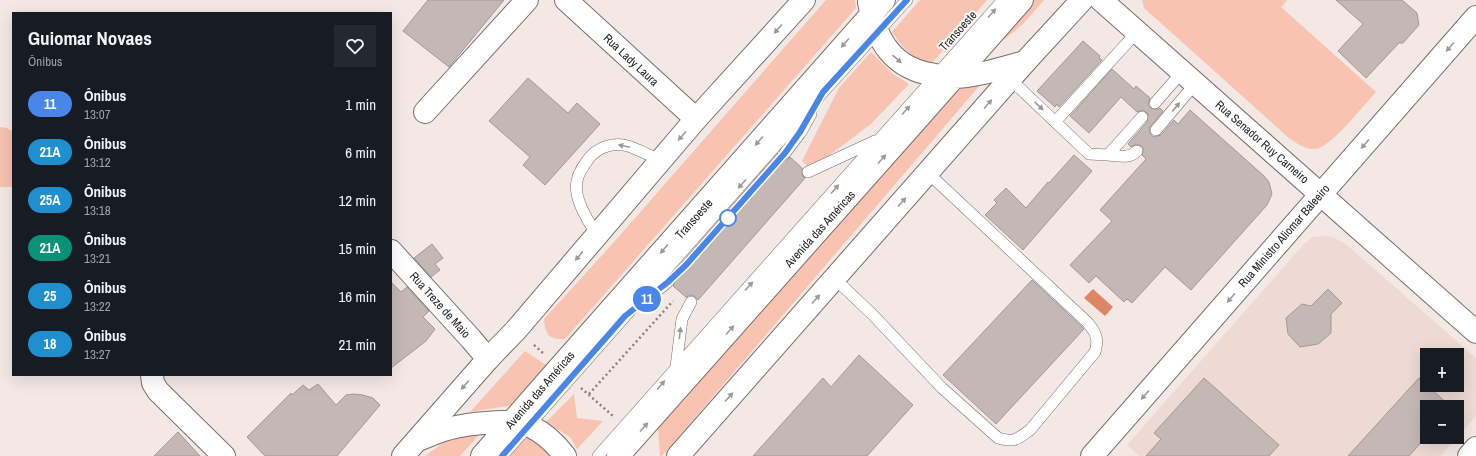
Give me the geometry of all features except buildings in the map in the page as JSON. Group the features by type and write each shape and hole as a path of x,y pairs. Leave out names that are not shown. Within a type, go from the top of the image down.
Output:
{"main road":[{"path":"425,112 527,0"},
{"name":"Rua Lady Laura","path":"566,0 696,119"},
{"path":"403,456 488,359 516,330 696,119 804,0"},
{"name":"Avenida das Américas","path":"618,456 904,134 945,76 1022,0"},
{"path":"678,456 1025,62 1082,0"},
{"name":"Rua Senador Ruy Carneiro","path":"1101,0 1476,332"},
{"path":"875,12 893,56 905,66 924,73 945,76 986,72 1025,62"},
{"name":"Avenida das Américas","path":"482,456 521,424 559,368 875,12"},
{"name":"Rua Ministro Aliomar Baleeiro","path":"1092,456 1476,17"},
{"name":"Rua Treze de Maio","path":"392,252 488,359"},
{"path":"152,376 152,383 158,391 224,456"},
{"path":"418,440 448,429 500,422 521,424 541,433 556,445 565,456"},
{"path":"691,456 704,426"},
{"path":"1469,456 1476,448"}],"lane":[{"name":"Transoeste","path":"502,456 521,424 625,316 823,92 875,12 907,0"},
{"name":"Transoeste","path":"598,456 880,139 945,76 1003,0"},
{"path":"1055,122 1137,32"},
{"path":"1154,102 1189,78"},
{"path":"1156,130 1189,78"},
{"path":"1010,79 1089,154 1123,156 1132,155 1137,151"},
{"path":"785,153 800,132 823,92"},
{"path":"1108,155 1142,117"},
{"path":"808,172 880,139"},
{"path":"597,235 578,198 576,182 582,168 594,153 607,145 623,145 660,160"},
{"path":"834,278 873,316 942,388 998,438 1009,441 1018,438 1030,430 1095,352 1098,343 1097,337 1088,323 928,173"},
{"path":"625,316 668,282"},
{"path":"676,367 682,319 691,302"}],"path":[{"path":"589,394 675,298"},
{"path":"534,345 544,355"},
{"path":"578,385 616,419"}],"shaded area":[{"path":"826,0 855,0 856,8 565,339 557,339 549,336 545,328 544,319 615,241"},
{"path":"920,0 987,0 931,64 918,59 908,51 892,32"},
{"path":"1028,0 1044,0 1023,24 1005,39 982,52"},
{"path":"1142,0 1287,0 1281,7 1376,92 1347,125 1330,141 1322,147 1316,149 1305,148 1290,139 1144,8"},
{"path":"871,52 893,74 909,84 871,124 811,169 802,161 839,88"},
{"path":"981,84 662,456 660,456 658,428 956,88"},
{"path":"0,127 7,128 12,131 12,187 0,187"},
{"path":"1324,236 1333,237 1346,244 1476,358 1476,416 1464,429 1464,400 1420,400 1420,444 1451,444 1440,456 1139,456 1127,445 1304,244 1313,237"},
{"path":"1093,289 1113,307 1105,316 1084,298"},
{"path":"525,351 546,365 513,405 470,412"},
{"path":"574,394 577,418 603,421 577,449 570,437 546,422"},
{"path":"486,427 460,456 425,456 443,443 469,431"},
{"path":"524,436 535,440 555,456 507,456"}],"bus line":[{"name":"11","path":"502,456 625,316 668,282 686,265 785,153 800,132 823,92 907,0"}]}
